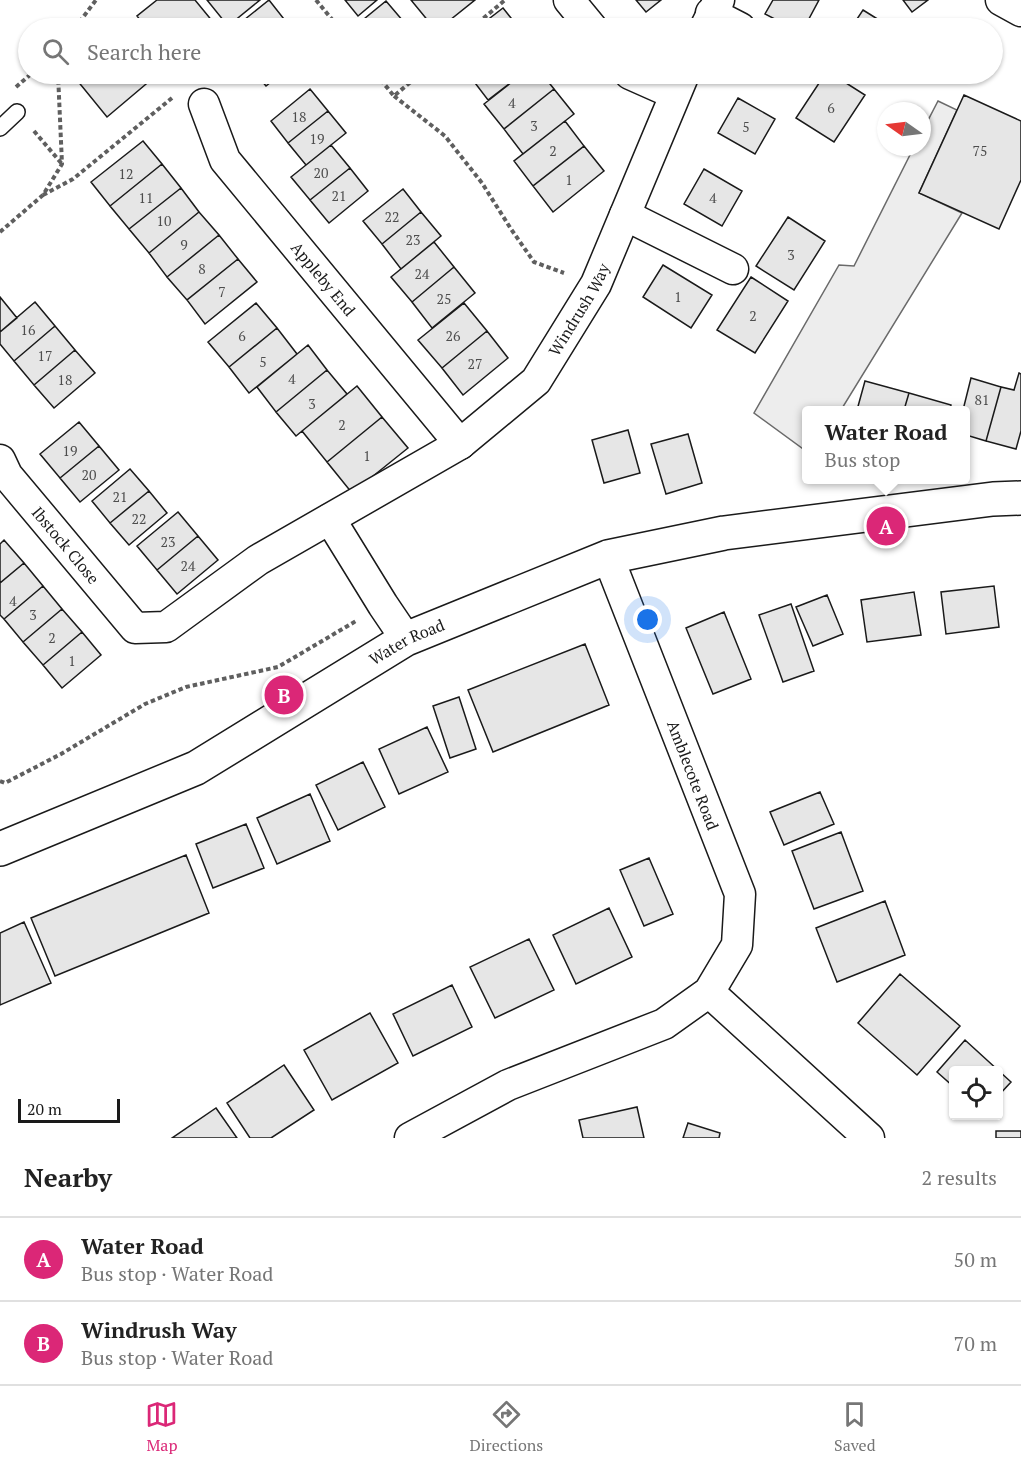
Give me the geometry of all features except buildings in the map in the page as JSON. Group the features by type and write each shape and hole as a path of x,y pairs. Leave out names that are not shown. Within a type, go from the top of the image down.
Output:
{"street":[{"path":"569,0 584,18"},
{"path":"1001,0 1021,11"},
{"name":"Windrush Way","path":"135,628 166,627 258,560 460,444 536,381 596,284 680,84"},
{"name":"Appleby End","path":"192,98 225,160 460,444"},
{"path":"625,215 734,269"},
{"name":"Ibstock Close","path":"0,460 7,475 135,628"},
{"name":"Water Road","path":"0,849 196,768 406,639 608,557 724,533 981,500 1021,498"},
{"path":"330,519 382,605 406,639"},
{"name":"Amblecote Road","path":"410,1138 508,1085 664,1024 709,992 737,945 740,894 608,557"},
{"path":"709,992 869,1138"}],"lane":[{"path":"0,128 18,112"}],"path":[{"path":"82,18 96,0"},
{"path":"316,0 331,18"},
{"path":"484,18 505,0"},
{"path":"43,195 62,164 58,84"},
{"path":"384,84 394,96 445,136 482,183 534,262 596,284"},
{"path":"394,96 408,84"},
{"path":"0,232 43,195 73,178 192,98"},
{"path":"0,786 3,782 61,754 145,704 186,687 279,667 382,605"}],"shaded area":[{"path":"938,101 957,110 919,193 962,213 843,406 802,406 802,448 754,413 839,265 854,266 909,156 931,156 931,115"}],"place":[{"name":"Water Road","path":"886,526"},
{"name":"Windrush Way","path":"284,695"}]}
